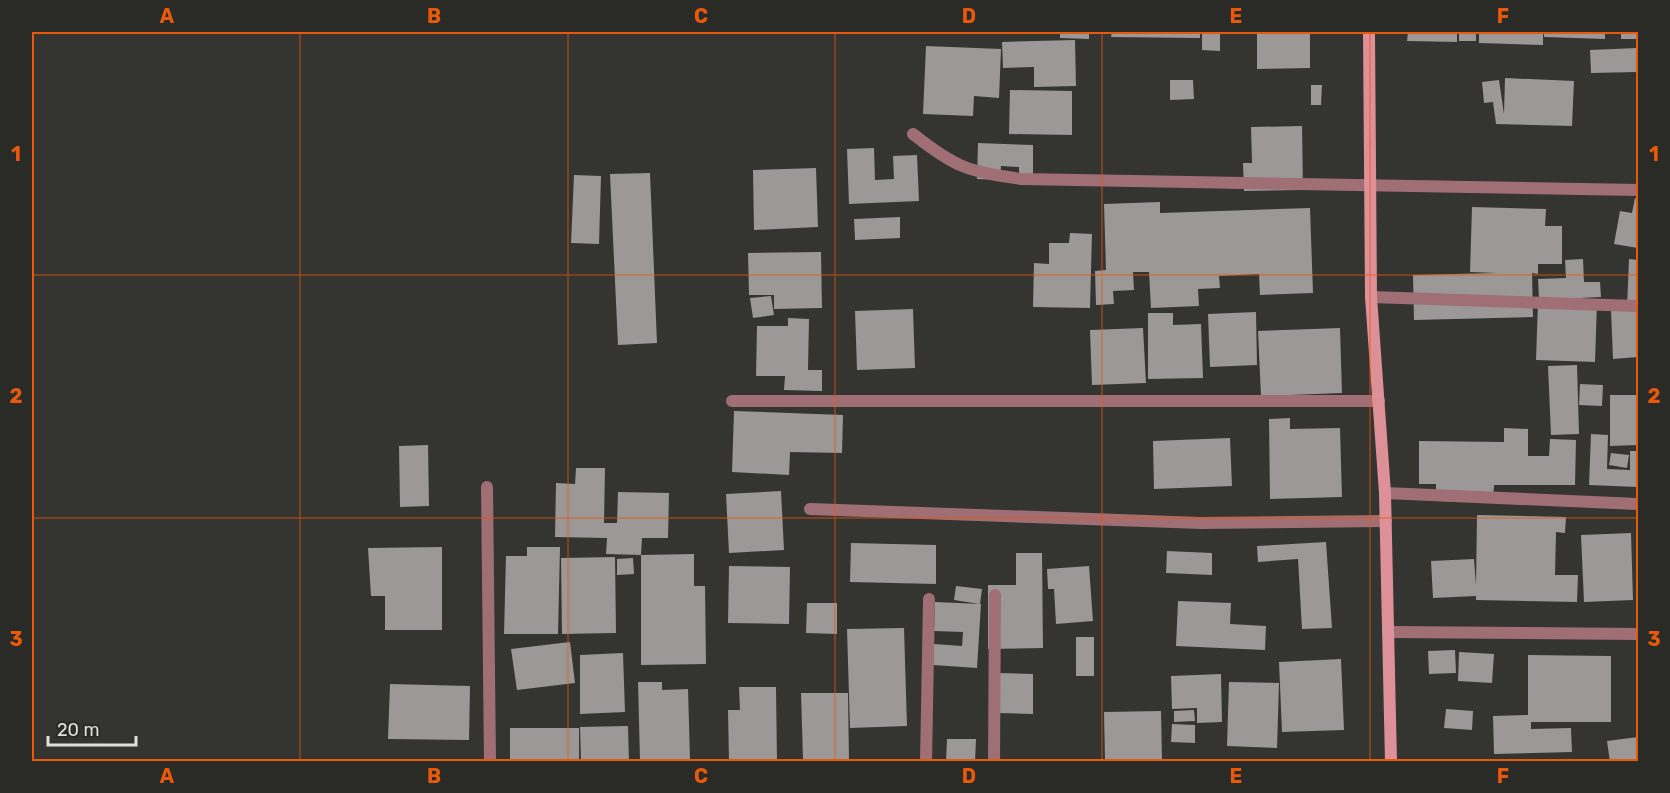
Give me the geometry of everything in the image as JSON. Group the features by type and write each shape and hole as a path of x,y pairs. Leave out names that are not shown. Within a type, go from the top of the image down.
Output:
{"main road":[{"path":"1369,32 1371,297 1385,493 1391,762"}],"street":[{"path":"913,134 943,158 971,172 1021,179 1638,190"},
{"path":"1371,297 1638,306"},
{"path":"732,401 1379,401"},
{"path":"487,487 490,762"},
{"path":"1385,493 1638,504"},
{"path":"810,509 1201,523 1386,521"},
{"path":"994,762 995,595"},
{"path":"926,762 929,599"},
{"path":"1388,632 1638,634"}],"building":[{"path":"1060,32 1089,32 1089,39 1060,38"},
{"path":"1112,32 1200,32 1200,38 1111,37"},
{"path":"1202,32 1220,32 1220,51 1202,50"},
{"path":"1257,32 1310,32 1310,68 1257,69"},
{"path":"1408,32 1457,32 1457,42 1407,41"},
{"path":"1459,32 1476,32 1476,41 1459,41"},
{"path":"1479,32 1543,32 1543,45 1479,43"},
{"path":"1544,32 1605,32 1605,39 1544,37"},
{"path":"1621,32 1638,32 1638,39 1621,39"},
{"path":"1075,40 1076,86 1034,87 1034,67 1003,68 1002,42"},
{"path":"926,46 1001,49 999,98 974,96 973,116 923,114"},
{"path":"1637,48 1637,72 1591,73 1590,50"},
{"path":"1505,78 1574,81 1572,126 1496,124 1493,102 1484,103 1482,82 1499,80 1504,114"},
{"path":"1170,80 1193,80 1194,99 1170,100"},
{"path":"1311,85 1322,85 1321,105 1311,105"},
{"path":"1010,90 1072,91 1072,135 1009,134"},
{"path":"1302,126 1303,190 1244,191 1243,163 1252,163 1251,127"},
{"path":"978,143 1033,145 1033,183 1019,182 1019,167 1001,166 1000,180 977,179"},
{"path":"874,148 875,180 894,179 893,156 917,155 919,201 849,204 847,149"},
{"path":"816,168 818,227 754,230 753,170"},
{"path":"650,173 657,343 618,345 610,174"},
{"path":"574,175 601,176 599,244 571,243"},
{"path":"1635,198 1638,199 1638,248 1614,244 1620,211 1632,213"},
{"path":"1160,202 1160,213 1310,208 1313,293 1260,295 1259,274 1219,276 1220,288 1198,289 1199,306 1151,308 1149,272 1133,272 1134,290 1113,291 1114,304 1096,305 1095,271 1106,270 1104,204"},
{"path":"1472,207 1546,209 1545,226 1562,226 1562,264 1538,264 1538,274 1532,273 1533,317 1414,320 1413,275 1497,273 1470,272"},
{"path":"900,217 900,238 855,240 854,219"},
{"path":"1070,233 1092,234 1090,308 1033,307 1034,263 1049,264 1049,243 1069,243"},
{"path":"821,252 822,308 774,309 774,295 749,295 748,253"},
{"path":"1583,259 1584,282 1600,282 1601,297 1539,300 1538,279 1566,278 1565,260"},
{"path":"1629,259 1638,260 1638,308 1627,308"},
{"path":"771,296 774,315 753,318 750,298"},
{"path":"1538,302 1597,303 1595,362 1536,360"},
{"path":"913,309 915,368 857,370 855,311"},
{"path":"1638,309 1638,357 1613,359 1611,310"},
{"path":"1256,312 1257,365 1210,367 1208,314"},
{"path":"1148,313 1173,313 1173,325 1201,324 1203,378 1148,379"},
{"path":"788,318 809,319 808,370 822,370 822,391 784,390 785,376 756,376 757,326 788,326"},
{"path":"1143,328 1146,383 1092,385 1090,330"},
{"path":"1340,328 1342,393 1261,396 1258,331"},
{"path":"1577,365 1579,434 1551,435 1548,366"},
{"path":"1580,384 1603,385 1602,406 1579,405"},
{"path":"1610,395 1638,395 1638,445 1610,446"},
{"path":"734,411 843,415 842,453 790,452 789,475 732,472"},
{"path":"1290,418 1290,429 1340,428 1342,497 1270,499 1269,419"},
{"path":"1504,428 1528,429 1528,456 1549,456 1550,439 1576,440 1575,485 1494,485 1493,502 1436,501 1436,484 1419,484 1419,441 1504,442"},
{"path":"1591,434 1608,435 1607,469 1630,470 1630,451 1638,451 1638,487 1589,485"},
{"path":"1230,438 1232,486 1154,489 1153,441"},
{"path":"428,445 429,506 400,507 399,446"},
{"path":"1611,453 1629,455 1627,468 1609,465"},
{"path":"576,468 605,468 604,523 617,523 618,492 669,493 668,538 642,538 641,555 606,554 607,538 555,537 556,483 575,484"},
{"path":"781,491 784,550 729,553 726,494"},
{"path":"1477,515 1566,517 1565,533 1556,532 1555,575 1578,575 1577,602 1476,600 1476,596 1433,598 1431,561 1474,559 1476,585"},
{"path":"1631,533 1633,600 1584,602 1581,535"},
{"path":"1326,542 1332,628 1302,629 1298,559 1258,562 1257,546"},
{"path":"851,543 936,545 936,584 850,582"},
{"path":"442,547 442,630 385,630 385,596 371,596 368,548"},
{"path":"527,547 560,547 558,634 504,634 506,556 527,556"},
{"path":"1167,551 1212,553 1212,575 1166,573"},
{"path":"1016,553 1042,553 1043,648 988,649 988,585 1016,585"},
{"path":"694,554 694,586 705,586 706,664 641,665 641,555"},
{"path":"615,557 616,633 562,634 561,558"},
{"path":"633,558 634,574 617,575 617,559"},
{"path":"729,566 790,567 789,624 728,623"},
{"path":"1089,566 1093,621 1056,624 1054,589 1048,589 1047,569"},
{"path":"956,586 982,589 980,604 954,600"},
{"path":"1178,601 1231,603 1230,624 1266,626 1265,650 1176,646"},
{"path":"935,602 981,604 977,668 933,665 934,644 962,646 963,632 934,631"},
{"path":"807,603 837,603 837,634 806,633"},
{"path":"904,628 907,726 850,728 847,629"},
{"path":"1076,637 1094,637 1094,676 1076,676"},
{"path":"570,642 575,683 517,690 511,649"},
{"path":"1455,650 1456,673 1429,674 1428,651"},
{"path":"1459,652 1494,654 1492,683 1458,681"},
{"path":"623,653 625,712 580,714 580,655"},
{"path":"1528,655 1611,656 1611,722 1531,722 1531,729 1571,728 1572,752 1494,754 1493,716 1528,715"},
{"path":"1341,659 1344,730 1282,732 1279,662"},
{"path":"997,673 1033,674 1033,714 996,713"},
{"path":"1221,674 1222,722 1197,723 1197,708 1172,709 1171,676"},
{"path":"638,682 662,682 662,690 688,689 690,759 640,760"},
{"path":"1229,682 1279,683 1277,748 1227,746"},
{"path":"390,684 470,686 469,740 388,739"},
{"path":"739,687 776,687 777,762 729,762 728,710 740,710"},
{"path":"801,693 848,693 849,762 803,760"},
{"path":"1446,709 1473,711 1472,730 1444,728"},
{"path":"1194,710 1195,721 1174,722 1174,711"},
{"path":"1161,711 1162,759 1105,760 1104,712"},
{"path":"1172,724 1195,725 1195,743 1171,742"},
{"path":"628,726 629,762 581,762 580,727"},
{"path":"510,728 579,728 579,762 510,762"},
{"path":"1638,737 1638,761 1610,762 1607,741"},
{"path":"947,739 976,739 975,762 946,762"}]}
